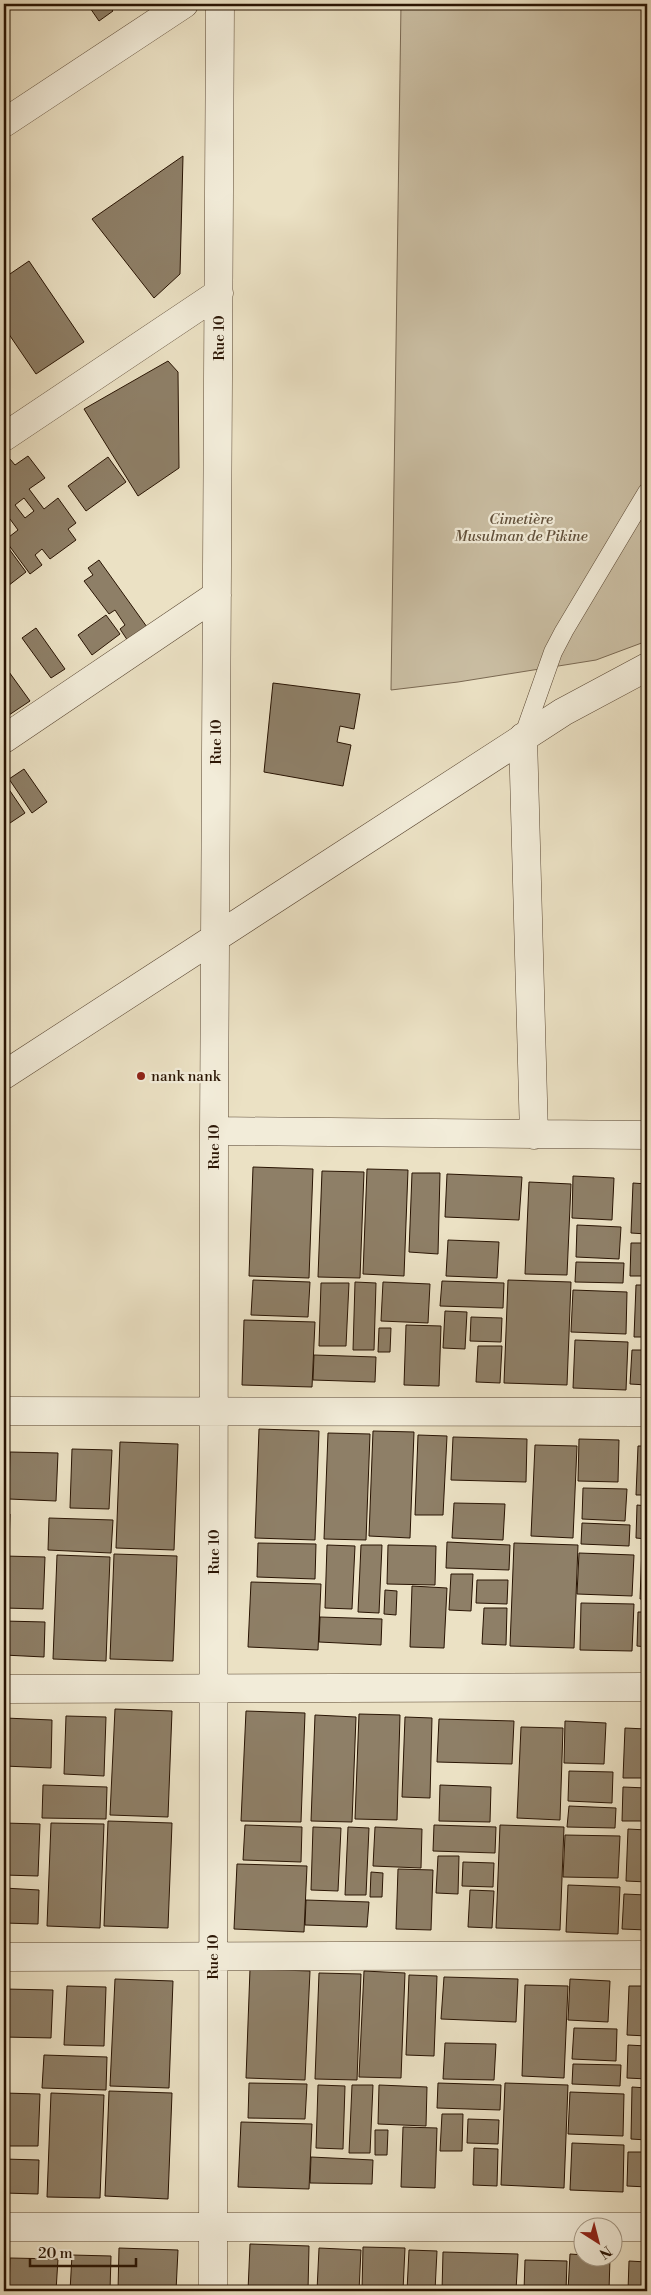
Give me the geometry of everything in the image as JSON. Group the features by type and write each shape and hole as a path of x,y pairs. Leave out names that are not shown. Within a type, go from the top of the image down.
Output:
{"street":[{"path":"4,123 184,4"},
{"name":"Rue 10","path":"213,2291 214,1131 220,4"},
{"path":"4,437 219,293"},
{"path":"4,740 217,595"},
{"path":"4,1075 523,737 579,703 647,667"},
{"path":"523,737 534,1134"},
{"path":"214,1131 647,1135"},
{"path":"4,1411 647,1412"},
{"path":"4,1689 647,1687"},
{"path":"4,1957 647,1955"},
{"path":"4,2227 647,2227"}],"lane":[{"path":"523,737 557,645 647,492"}],"green space":[{"name":"Cimetière Musulman de Pikine","path":"401,4 647,4 647,641 596,660 458,682 391,690"}],"building":[{"path":"107,4 113,11 99,21 88,5"},
{"path":"183,156 180,274 154,298 92,219"},
{"path":"29,261 84,342 36,374 4,327 4,278"},
{"path":"168,361 178,372 179,468 138,496 84,409"},
{"path":"28,456 45,478 29,489 44,509 58,498 76,523 68,529 76,540 50,559 42,549 35,555 42,565 30,574 5,540 18,530 10,519 4,523 4,464 10,459 15,465","holes":["24,498 34,511 25,518 15,505"]},
{"path":"108,457 126,482 86,511 68,486"},
{"path":"4,542 26,572 4,589"},
{"path":"99,560 147,627 128,641 120,629 125,625 115,610 109,614 84,581 93,575 88,568"},
{"path":"106,615 120,634 92,655 78,635"},
{"path":"36,628 65,669 51,678 22,638"},
{"path":"4,665 30,701 6,717 4,714"},
{"path":"273,683 360,694 354,729 340,726 337,742 351,745 343,786 264,772"},
{"path":"24,769 47,802 32,813 9,779"},
{"path":"6,785 25,813 4,827 4,787"},
{"path":"253,1167 313,1169 309,1278 249,1276"},
{"path":"367,1169 408,1170 404,1276 363,1274"},
{"path":"322,1171 364,1172 360,1278 318,1277"},
{"path":"412,1173 440,1173 438,1254 409,1252"},
{"path":"447,1174 522,1177 519,1220 445,1217"},
{"path":"573,1176 614,1178 612,1220 572,1218"},
{"path":"529,1182 571,1184 567,1275 525,1274"},
{"path":"633,1183 647,1184 647,1234 631,1233"},
{"path":"577,1225 621,1227 619,1259 576,1257"},
{"path":"448,1240 499,1242 497,1278 446,1276"},
{"path":"631,1243 647,1243 647,1276 630,1276"},
{"path":"576,1262 624,1263 623,1283 575,1282"},
{"path":"253,1280 310,1282 308,1317 251,1315"},
{"path":"508,1280 571,1282 567,1385 504,1383"},
{"path":"442,1281 504,1283 503,1308 440,1306"},
{"path":"355,1282 376,1283 374,1350 353,1350"},
{"path":"383,1282 430,1284 428,1323 381,1321"},
{"path":"321,1283 349,1283 346,1346 319,1346"},
{"path":"636,1285 647,1285 647,1337 634,1337"},
{"path":"573,1290 627,1292 626,1334 571,1332"},
{"path":"445,1311 467,1312 465,1349 443,1348"},
{"path":"471,1317 502,1318 501,1342 470,1341"},
{"path":"244,1320 315,1322 312,1387 242,1385"},
{"path":"406,1325 441,1326 439,1386 404,1385"},
{"path":"379,1328 391,1328 390,1352 378,1352"},
{"path":"575,1340 628,1342 626,1390 573,1388"},
{"path":"478,1346 502,1346 500,1383 476,1382"},
{"path":"632,1350 647,1350 647,1385 630,1384"},
{"path":"314,1355 376,1357 375,1382 313,1380"},
{"path":"259,1429 319,1431 315,1540 255,1538"},
{"path":"373,1431 414,1432 410,1538 369,1536"},
{"path":"328,1433 370,1434 366,1540 324,1539"},
{"path":"418,1435 447,1436 443,1515 415,1515"},
{"path":"453,1437 527,1439 526,1482 451,1480"},
{"path":"579,1439 619,1440 618,1482 578,1481"},
{"path":"120,1442 178,1444 174,1550 116,1548"},
{"path":"535,1445 577,1446 573,1538 531,1536"},
{"path":"638,1446 647,1446 647,1495 636,1495"},
{"path":"72,1449 112,1450 109,1509 70,1508"},
{"path":"10,1452 58,1453 56,1501 9,1499"},
{"path":"583,1488 627,1489 625,1521 582,1519"},
{"path":"454,1503 505,1504 503,1540 452,1538"},
{"path":"637,1505 647,1506 647,1539 636,1538"},
{"path":"4,1514 10,1514 9,1547 4,1547"},
{"path":"49,1518 113,1520 111,1553 48,1550"},
{"path":"582,1523 630,1525 629,1546 581,1544"},
{"path":"447,1542 510,1545 509,1570 446,1568"},
{"path":"258,1543 316,1544 315,1579 257,1577"},
{"path":"514,1543 578,1545 574,1648 510,1646"},
{"path":"327,1545 355,1546 352,1609 325,1608"},
{"path":"361,1545 382,1545 379,1613 358,1612"},
{"path":"388,1545 436,1546 435,1585 387,1584"},
{"path":"642,1547 647,1547 647,1599 640,1599"},
{"path":"579,1553 634,1555 632,1596 577,1594"},
{"path":"114,1554 177,1556 173,1661 110,1659"},
{"path":"57,1555 110,1557 106,1661 53,1659"},
{"path":"4,1556 45,1557 43,1609 4,1608"},
{"path":"451,1574 473,1574 471,1611 449,1610"},
{"path":"477,1580 508,1580 507,1604 476,1603"},
{"path":"251,1582 321,1584 318,1650 248,1647"},
{"path":"412,1586 447,1588 444,1648 410,1647"},
{"path":"385,1590 397,1591 396,1615 384,1614"},
{"path":"581,1603 634,1604 632,1651 580,1650"},
{"path":"484,1608 507,1608 506,1645 482,1644"},
{"path":"638,1612 647,1612 647,1647 637,1646"},
{"path":"320,1617 382,1619 381,1645 319,1642"},
{"path":"4,1621 45,1622 44,1657 4,1655"},
{"path":"115,1709 172,1711 168,1817 110,1815"},
{"path":"246,1711 305,1713 301,1822 241,1821"},
{"path":"359,1714 400,1715 397,1820 355,1819"},
{"path":"315,1715 356,1717 352,1822 311,1821"},
{"path":"66,1716 106,1717 104,1776 64,1774"},
{"path":"405,1717 432,1718 430,1798 402,1797"},
{"path":"5,1718 52,1720 51,1768 4,1766"},
{"path":"439,1719 514,1721 512,1764 437,1762"},
{"path":"565,1721 606,1723 604,1764 564,1763"},
{"path":"521,1727 563,1728 560,1820 517,1818"},
{"path":"625,1728 646,1729 644,1778 623,1778"},
{"path":"569,1771 613,1772 612,1803 568,1801"},
{"path":"43,1785 107,1787 106,1819 42,1818"},
{"path":"440,1785 491,1787 490,1822 439,1821"},
{"path":"623,1787 647,1788 647,1821 622,1821"},
{"path":"569,1806 616,1808 615,1828 567,1827"},
{"path":"108,1821 172,1823 168,1928 104,1926"},
{"path":"4,1823 40,1824 38,1876 4,1875"},
{"path":"51,1823 104,1824 100,1928 47,1926"},
{"path":"245,1825 302,1827 301,1862 243,1860"},
{"path":"434,1825 496,1827 495,1853 433,1851"},
{"path":"500,1825 564,1827 560,1930 496,1928"},
{"path":"313,1827 341,1828 338,1891 311,1890"},
{"path":"348,1827 369,1828 366,1895 345,1895"},
{"path":"375,1827 422,1829 421,1868 373,1866"},
{"path":"628,1829 647,1830 647,1882 626,1881"},
{"path":"565,1835 620,1836 618,1878 563,1877"},
{"path":"438,1856 459,1856 458,1894 436,1893"},
{"path":"463,1862 494,1863 493,1887 462,1886"},
{"path":"237,1864 307,1866 304,1932 234,1929"},
{"path":"398,1869 433,1870 431,1930 396,1929"},
{"path":"371,1872 383,1873 382,1897 370,1897"},
{"path":"568,1885 620,1887 618,1934 566,1932"},
{"path":"4,1888 39,1890 38,1924 4,1923"},
{"path":"470,1890 494,1891 492,1928 468,1927"},
{"path":"624,1894 647,1895 647,1930 622,1929"},
{"path":"306,1900 369,1902 367,1927 305,1925"},
{"path":"250,1969 310,1971 305,2080 246,2078"},
{"path":"364,1971 405,1973 401,2078 359,2077"},
{"path":"319,1973 361,1974 357,2080 315,2079"},
{"path":"409,1975 437,1976 434,2056 406,2055"},
{"path":"444,1977 518,1979 516,2022 441,2019"},
{"path":"115,1979 173,1981 169,2088 110,2086"},
{"path":"570,1979 610,1981 608,2022 568,2020"},
{"path":"525,1985 568,1986 564,2078 522,2076"},
{"path":"67,1986 106,1987 104,2046 64,2045"},
{"path":"629,1986 647,1986 647,2036 627,2035"},
{"path":"5,1989 53,1990 51,2038 4,2037"},
{"path":"574,2028 617,2029 616,2061 572,2059"},
{"path":"445,2043 496,2044 494,2080 443,2079"},
{"path":"628,2045 647,2046 647,2079 627,2078"},
{"path":"44,2055 107,2057 106,2090 42,2088"},
{"path":"573,2064 621,2065 620,2086 572,2084"},
{"path":"249,2083 307,2084 305,2119 248,2118"},
{"path":"438,2083 501,2085 500,2110 437,2108"},
{"path":"505,2083 568,2085 564,2188 501,2185"},
{"path":"318,2085 345,2086 343,2149 316,2148"},
{"path":"352,2085 373,2085 370,2153 349,2153"},
{"path":"379,2085 427,2087 426,2126 378,2124"},
{"path":"632,2087 647,2088 647,2140 631,2139"},
{"path":"109,2091 172,2093 168,2199 105,2196"},
{"path":"570,2092 624,2094 623,2136 568,2134"},
{"path":"4,2093 40,2094 38,2146 4,2146"},
{"path":"51,2093 104,2095 100,2198 47,2197"},
{"path":"442,2114 463,2114 462,2151 440,2151"},
{"path":"468,2119 499,2120 498,2144 467,2143"},
{"path":"241,2122 312,2124 309,2189 238,2187"},
{"path":"403,2127 437,2128 435,2188 401,2187"},
{"path":"375,2130 388,2130 387,2155 375,2155"},
{"path":"572,2143 624,2145 623,2192 570,2190"},
{"path":"474,2148 498,2149 497,2186 473,2185"},
{"path":"628,2152 647,2152 647,2187 627,2186"},
{"path":"311,2157 373,2160 372,2184 310,2183"},
{"path":"4,2159 39,2160 38,2194 4,2193"},
{"path":"250,2244 309,2246 308,2291 248,2291"},
{"path":"363,2247 405,2248 403,2291 362,2291"},
{"path":"119,2248 178,2250 176,2291 118,2291"},
{"path":"319,2248 361,2250 359,2291 317,2291"},
{"path":"409,2250 437,2251 435,2291 407,2291"},
{"path":"443,2252 518,2254 516,2291 442,2291"},
{"path":"570,2254 574,2254 574,2268 610,2268 609,2291 568,2291"},
{"path":"72,2255 111,2256 110,2291 70,2291"},
{"path":"10,2258 58,2259 56,2291 9,2291"},
{"path":"525,2260 567,2261 566,2291 524,2291"},
{"path":"629,2261 647,2262 647,2291 628,2291"}],"place":[{"name":"nank nank","path":"141,1076"}]}
